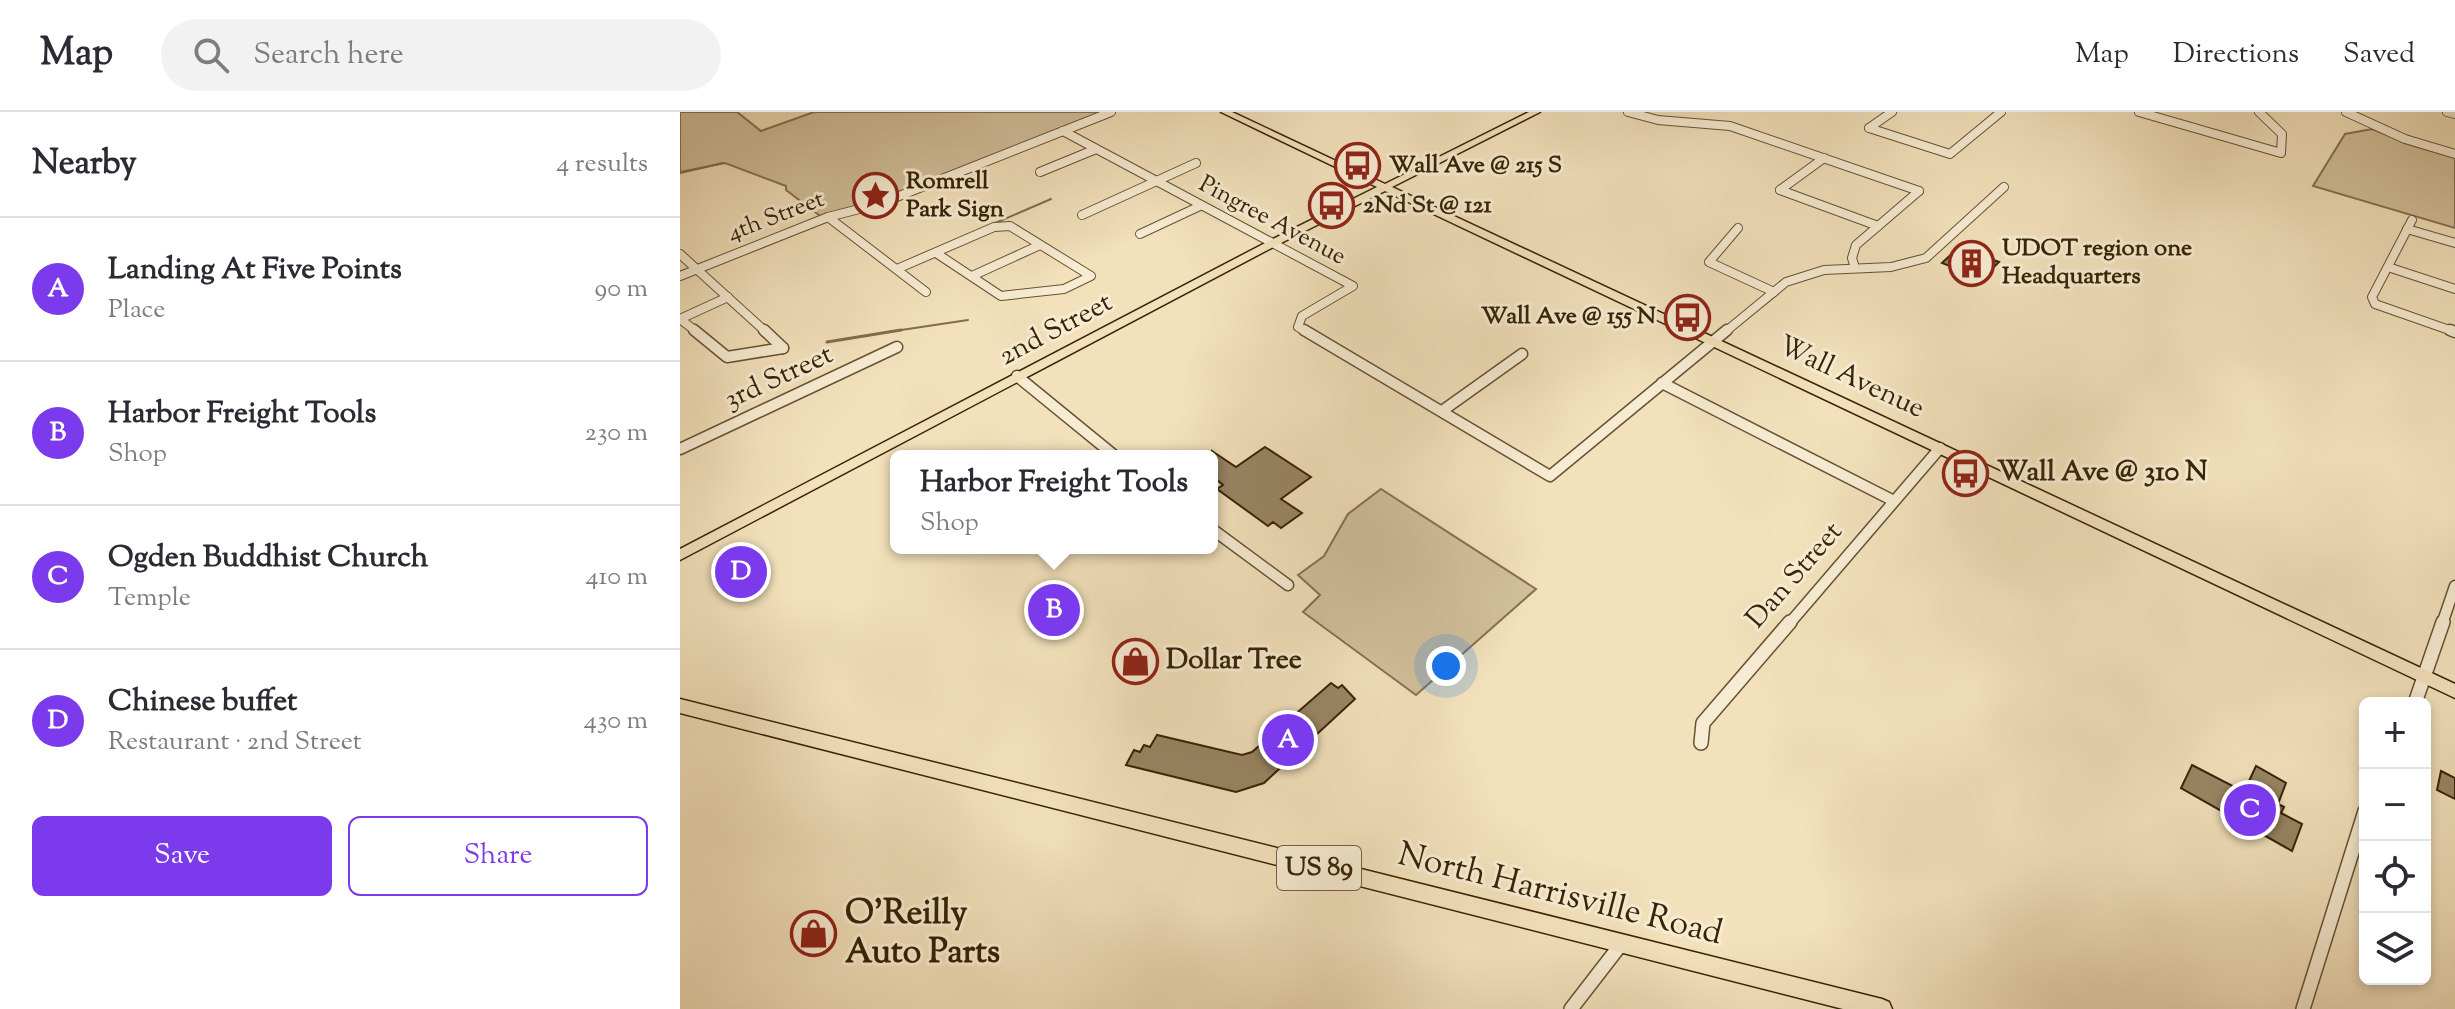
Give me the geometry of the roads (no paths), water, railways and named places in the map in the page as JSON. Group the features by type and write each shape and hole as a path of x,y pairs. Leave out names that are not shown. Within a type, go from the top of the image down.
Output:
{"main road":[{"name":"Wall Avenue","path":"1225,112 2455,691"},
{"name":"2nd Street","path":"680,555 1017,376 1456,150 1522,112"},
{"name":"2nd Street","path":"1456,150 1480,142 1536,112"},
{"name":"North Harrisville Road","path":"680,706 1882,1009"}],"street":[{"name":"4th Street","path":"680,276 828,217 879,204 1111,112"},
{"path":"1628,112 1730,126 1919,191 1856,245 1852,258 1855,268"},
{"path":"1892,112 1869,128 1950,154 2001,112"},
{"path":"2139,112 2281,153 2285,142 2280,128 2259,112"},
{"path":"2346,112 2405,139 2455,154"},
{"path":"2447,112 2455,114"},
{"name":"Pingree Avenue","path":"1063,131 1353,286 1302,316 1298,327 1550,476 1662,383"},
{"path":"1040,172 1096,149"},
{"path":"1824,158 1780,190 1878,226"},
{"path":"1082,215 1196,163"},
{"path":"1894,501 1662,383 1786,282 1808,273 1855,268 1900,268 1926,258 2004,187"},
{"path":"1140,234 1200,206"},
{"path":"828,217 926,292"},
{"path":"2455,243 2409,225 2372,297 2375,304 2455,332"},
{"path":"897,269 994,227 1010,226 1091,276 1064,289 1014,297 1001,296 936,253"},
{"path":"1738,228 1735,237 1713,254 1709,262 1774,292"},
{"path":"972,276 1040,245"},
{"path":"680,254 728,297 783,348 727,357 680,319 728,297"},
{"path":"2388,267 2455,289"},
{"name":"3rd Street","path":"680,449 897,347"},
{"path":"1442,411 1522,354"},
{"path":"1017,376 1108,450"},
{"name":"Dan Street","path":"1701,743 1703,723 1940,448"},
{"path":"1218,533 1288,585"},
{"path":"2417,697 2455,586"},
{"path":"2303,1009 2359,829"},
{"path":"1571,1009 1622,943"}],"waterway":[{"path":"680,173 723,163"},
{"path":"993,224 1051,199"},
{"path":"897,331 968,320"},
{"path":"897,331 901,330"},
{"path":"827,342 897,331"},
{"path":"888,332 897,331"}],"place":[{"name":"Wall Ave @ 215 S","path":"1358,166"},
{"name":"Romrell Park Sign","path":"875,196"},
{"name":"2Nd St @ 121","path":"1332,206"},
{"name":"UDOT region one Headquarters","path":"1971,263"},
{"name":"Wall Ave @ 155 N","path":"1687,317"},
{"name":"Wall Ave @ 310 N","path":"1966,473"},
{"name":"Chinese buffet","path":"741,572"},
{"name":"Harbor Freight Tools","path":"1054,610"},
{"name":"Dollar Tree","path":"1135,661"},
{"name":"Landing At Five Points","path":"1288,740"},
{"name":"Ogden Buddhist Church","path":"2250,810"},
{"name":"O'Reilly Auto Parts","path":"814,934"}]}
